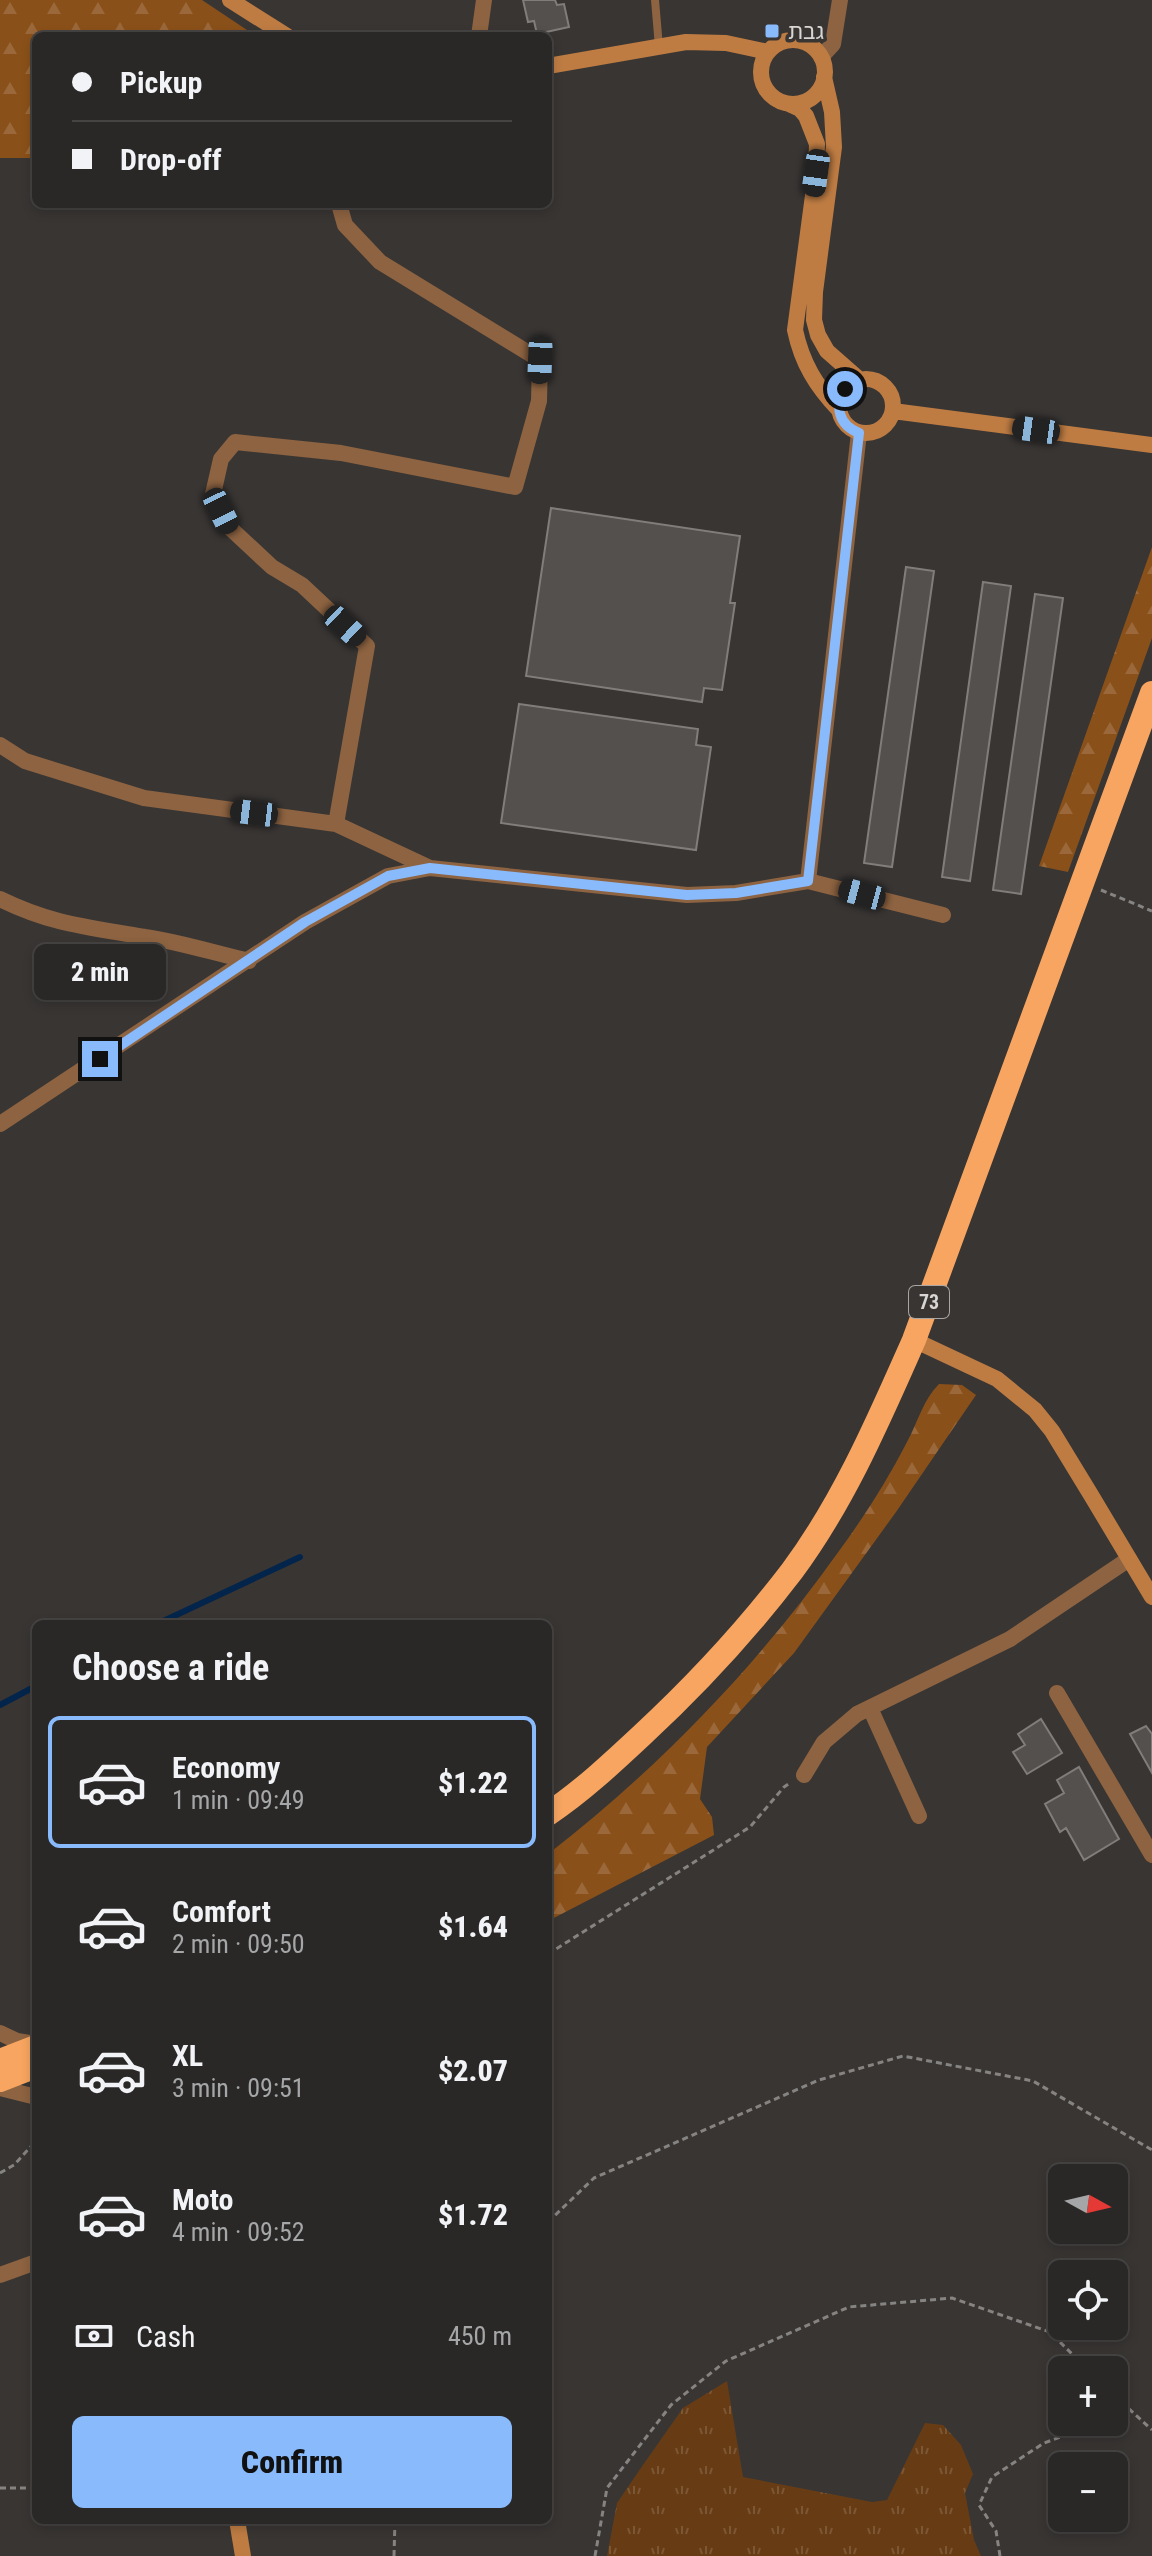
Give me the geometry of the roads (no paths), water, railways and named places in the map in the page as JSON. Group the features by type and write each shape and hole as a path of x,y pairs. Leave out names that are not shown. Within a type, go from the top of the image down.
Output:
{"highway":[{"name":"73","path":"552,1811 607,1767 678,1702 742,1632 793,1569 838,1496 876,1425 914,1340 1152,693"},
{"path":"0,2061 32,2048"},
{"path":"0,2080 32,2068"}],"street":[{"path":"230,0 281,32"},
{"path":"480,32 484,0"},
{"path":"821,57 833,44 840,0"},
{"path":"839,410 845,389 860,380 869,379 885,386 890,393 893,411 891,419 877,432 859,433 844,423 839,410 813,378 799,347 795,330 817,154 812,128 806,116 800,109 775,99 762,82 761,71 768,52 776,45 796,40 806,43 821,57 832,112 834,147 814,320 827,351 860,380"},
{"path":"552,65 705,41 768,52"},
{"path":"789,104 805,102 814,96 824,77"},
{"path":"336,824 367,646 302,585 272,567 229,527 213,494 221,459 235,442 341,453 515,487 539,401 540,360 380,262 345,225 340,208"},
{"path":"893,411 1151,444"},
{"path":"808,881 859,433"},
{"path":"0,745 25,761 144,798 336,824 430,868"},
{"path":"0,1124 305,922 388,876 430,868 687,895 736,893 808,881 943,915"},
{"path":"0,899 31,915 71,926 148,937 249,961"},
{"path":"914,1340 997,1379 1035,1410 1052,1431 1152,1597"},
{"path":"804,1775 824,1742 857,1714 1010,1639 1129,1559"},
{"path":"1057,1693 1146,1834 1152,1855"},
{"path":"870,1708 919,1816"},
{"path":"0,2033 32,2045"},
{"path":"0,2088 32,2096"},
{"path":"0,2275 32,2263"},
{"path":"238,2524 243,2556"}],"lane":[{"path":"655,0 659,47"}],"waterway":[{"path":"166,1620 300,1557"},
{"path":"0,1705 32,1688"}],"place":[{"name":"גבת","path":"772,31"}]}
